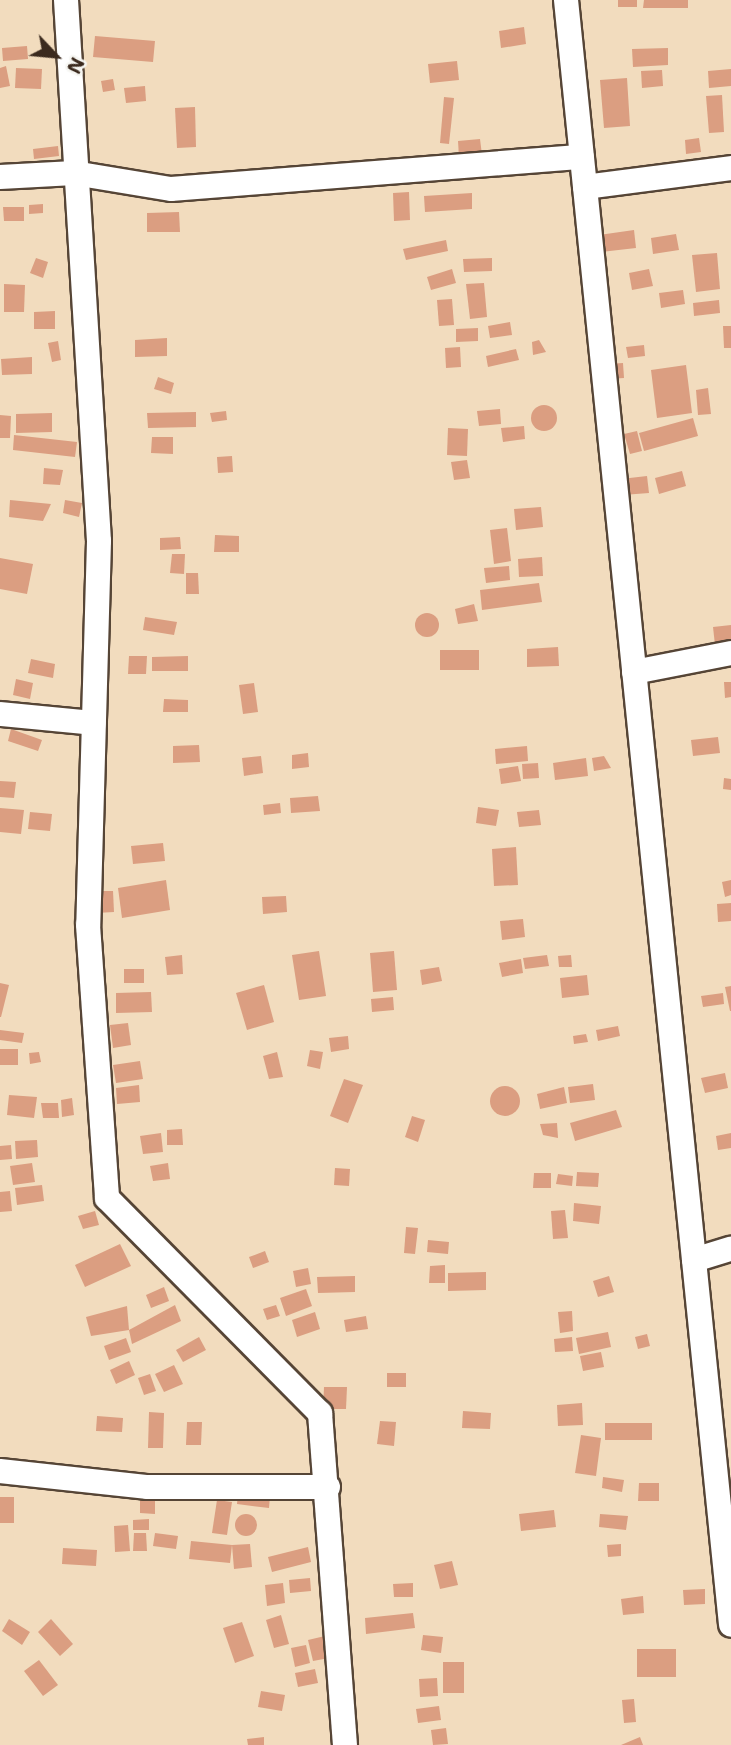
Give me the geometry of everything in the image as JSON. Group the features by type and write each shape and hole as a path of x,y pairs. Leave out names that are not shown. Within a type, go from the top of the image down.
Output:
{"street":[{"path":"66,0 74,173 99,541 88,925 107,1198 320,1413 328,1488 345,1745"},
{"path":"566,0 731,1625"},
{"path":"0,177 74,173 171,189 582,157"},
{"path":"584,187 731,168"},
{"path":"634,672 731,653"},
{"path":"0,714 94,723"},
{"path":"694,1260 731,1249"},
{"path":"0,1471 148,1487 328,1488"}],"building":[{"path":"618,0 637,0 637,7 618,7"},
{"path":"644,0 688,0 688,8 643,8"},
{"path":"524,27 526,44 501,48 499,31"},
{"path":"95,36 155,41 153,62 93,57"},
{"path":"27,46 28,59 3,61 2,48"},
{"path":"668,48 668,65 633,67 632,49"},
{"path":"457,61 459,80 430,83 428,64"},
{"path":"6,66 10,86 0,88 0,68"},
{"path":"16,68 42,69 41,89 15,88"},
{"path":"731,69 731,86 709,88 708,71"},
{"path":"662,70 663,86 642,88 641,71"},
{"path":"627,78 630,126 604,128 600,80"},
{"path":"113,79 115,90 103,92 101,81"},
{"path":"145,86 146,101 126,103 124,88"},
{"path":"722,95 724,132 709,133 706,96"},
{"path":"444,97 454,98 449,144 440,143"},
{"path":"195,107 196,147 177,148 175,108"},
{"path":"699,138 701,152 686,154 685,140"},
{"path":"480,139 482,155 459,158 458,141"},
{"path":"58,146 59,156 34,159 33,149"},
{"path":"409,192 410,220 394,221 393,193"},
{"path":"472,193 472,209 425,212 424,196"},
{"path":"43,204 43,213 29,214 29,205"},
{"path":"3,207 24,207 24,221 4,221"},
{"path":"179,212 180,232 147,232 147,213"},
{"path":"634,230 636,248 601,252 599,235"},
{"path":"676,234 679,250 653,254 651,238"},
{"path":"446,240 448,251 406,260 403,249"},
{"path":"717,253 720,289 696,292 692,255"},
{"path":"36,258 48,262 43,278 30,273"},
{"path":"492,258 492,271 464,272 463,259"},
{"path":"452,269 456,283 431,290 427,277"},
{"path":"649,269 653,286 632,290 629,273"},
{"path":"484,283 487,317 470,319 466,284"},
{"path":"4,284 25,285 24,312 4,312"},
{"path":"683,290 685,304 661,308 659,293"},
{"path":"452,299 454,325 439,326 437,300"},
{"path":"719,300 720,313 694,316 693,303"},
{"path":"55,311 55,329 34,329 34,312"},
{"path":"510,322 512,335 490,338 488,326"},
{"path":"723,326 731,326 731,348 724,348"},
{"path":"478,328 478,341 456,342 456,329"},
{"path":"167,338 167,356 135,357 135,340"},
{"path":"539,340 546,352 533,355 532,342"},
{"path":"58,341 61,360 52,362 48,343"},
{"path":"644,345 645,356 628,358 626,347"},
{"path":"460,347 461,367 446,368 445,348"},
{"path":"516,349 519,360 488,367 486,356"},
{"path":"32,357 32,374 2,375 1,359"},
{"path":"623,363 624,378 608,379 607,364"},
{"path":"686,365 692,413 657,418 651,370"},
{"path":"158,377 174,383 171,394 154,389"},
{"path":"708,388 711,414 698,415 696,390"},
{"path":"544,405 553,409 557,418 553,427 544,431 535,427 531,418 535,409"},
{"path":"500,409 501,424 479,426 477,411"},
{"path":"226,411 227,420 212,422 210,413"},
{"path":"196,412 196,427 148,428 147,413"},
{"path":"52,413 52,432 16,433 16,414"},
{"path":"0,415 11,416 10,438 0,438"},
{"path":"693,418 698,436 644,451 639,433"},
{"path":"524,426 525,439 503,442 501,428"},
{"path":"448,428 468,429 467,456 447,455"},
{"path":"637,431 642,451 630,454 624,434"},
{"path":"14,435 77,442 75,457 13,450"},
{"path":"152,437 173,437 173,454 151,453"},
{"path":"232,456 233,472 218,473 217,457"},
{"path":"467,460 470,478 454,480 451,462"},
{"path":"44,468 63,470 60,485 43,484"},
{"path":"682,471 686,486 659,494 655,478"},
{"path":"647,476 649,493 623,495 621,479"},
{"path":"10,500 51,504 43,521 9,517"},
{"path":"65,500 82,503 79,517 63,513"},
{"path":"541,507 543,527 516,530 514,509"},
{"path":"507,528 511,561 494,564 490,530"},
{"path":"215,535 239,536 239,552 214,552"},
{"path":"180,537 181,549 160,550 160,538"},
{"path":"172,554 185,554 184,574 170,573"},
{"path":"542,557 543,576 519,577 518,559"},
{"path":"0,558 33,564 27,594 0,589"},
{"path":"509,566 510,580 486,583 484,568"},
{"path":"186,573 198,573 199,594 186,594"},
{"path":"539,583 542,602 482,610 480,590"},
{"path":"474,604 478,621 458,624 455,609"},
{"path":"427,613 436,616 439,625 436,634 427,637 418,634 415,625 418,616"},
{"path":"145,617 177,622 174,635 143,630"},
{"path":"731,625 731,643 715,645 713,627"},
{"path":"558,647 559,666 527,667 527,649"},
{"path":"440,650 479,650 479,670 440,670"},
{"path":"129,656 147,656 146,674 128,674"},
{"path":"188,656 188,671 152,671 152,657"},
{"path":"31,659 55,664 53,678 28,673"},
{"path":"16,679 33,683 30,699 13,695"},
{"path":"724,682 731,682 731,697 725,698"},
{"path":"254,683 258,712 243,714 239,685"},
{"path":"164,699 188,700 188,712 163,712"},
{"path":"11,729 42,740 38,751 8,741"},
{"path":"718,737 720,753 693,756 691,740"},
{"path":"199,745 200,762 173,763 173,746"},
{"path":"527,746 528,761 496,764 495,749"},
{"path":"308,753 309,767 292,769 292,755"},
{"path":"261,756 263,773 244,776 242,758"},
{"path":"604,756 611,768 594,771 592,758"},
{"path":"586,758 588,776 555,780 553,763"},
{"path":"538,763 539,778 523,779 522,764"},
{"path":"518,766 521,781 501,784 499,769"},
{"path":"724,778 731,779 731,790 723,789"},
{"path":"0,781 16,782 14,798 0,797"},
{"path":"318,796 320,811 291,813 290,798"},
{"path":"280,803 281,813 264,815 263,805"},
{"path":"478,807 499,810 496,826 476,823"},
{"path":"0,808 24,810 21,834 0,832"},
{"path":"539,810 541,825 519,827 517,812"},
{"path":"30,812 52,814 50,831 28,829"},
{"path":"163,843 165,861 133,864 131,846"},
{"path":"516,847 518,885 494,886 492,849"},
{"path":"166,880 170,910 122,918 118,888"},
{"path":"731,880 731,895 725,897 722,882"},
{"path":"95,891 113,891 114,912 96,913"},
{"path":"286,896 287,912 263,914 262,897"},
{"path":"731,903 731,921 718,922 717,904"},
{"path":"523,919 525,937 502,940 500,921"},
{"path":"319,951 326,996 299,1000 292,955"},
{"path":"394,951 397,990 373,992 370,953"},
{"path":"182,955 183,974 167,975 165,957"},
{"path":"547,955 549,966 525,969 523,958"},
{"path":"571,955 572,967 559,967 558,956"},
{"path":"521,959 523,973 502,977 499,963"},
{"path":"439,967 442,981 422,985 420,970"},
{"path":"124,969 144,969 144,983 124,983"},
{"path":"587,975 589,995 562,998 560,978"},
{"path":"0,983 9,985 1,1017 0,1017"},
{"path":"264,985 274,1022 247,1030 236,993"},
{"path":"731,986 731,1011 730,1011 725,987"},
{"path":"151,992 152,1012 116,1013 116,993"},
{"path":"723,993 724,1004 703,1007 701,996"},
{"path":"393,997 394,1010 372,1012 371,999"},
{"path":"128,1023 131,1045 113,1048 110,1025"},
{"path":"618,1026 620,1036 598,1041 596,1030"},
{"path":"0,1030 24,1033 22,1043 0,1040"},
{"path":"586,1034 588,1042 574,1044 573,1036"},
{"path":"348,1036 349,1049 331,1052 329,1038"},
{"path":"0,1049 18,1049 18,1065 0,1065"},
{"path":"310,1050 323,1052 320,1069 307,1066"},
{"path":"39,1052 41,1062 30,1064 29,1053"},
{"path":"277,1052 283,1077 269,1079 263,1056"},
{"path":"140,1061 143,1079 116,1083 113,1065"},
{"path":"725,1073 728,1088 705,1093 701,1078"},
{"path":"344,1079 363,1085 348,1123 330,1116"},
{"path":"593,1084 595,1100 570,1103 568,1087"},
{"path":"139,1085 140,1102 117,1104 116,1088"},
{"path":"505,1086 516,1090 520,1101 516,1112 505,1116 494,1112 490,1101 494,1090"},
{"path":"564,1087 567,1103 540,1109 537,1094"},
{"path":"9,1095 37,1097 34,1118 7,1115"},
{"path":"72,1098 74,1115 62,1117 61,1100"},
{"path":"41,1103 58,1103 59,1118 43,1118"},
{"path":"616,1110 622,1127 575,1141 570,1123"},
{"path":"412,1116 425,1120 418,1142 405,1137"},
{"path":"557,1123 558,1138 543,1135 540,1124"},
{"path":"182,1129 183,1145 167,1145 167,1130"},
{"path":"161,1133 163,1152 143,1154 140,1136"},
{"path":"731,1133 731,1148 718,1150 716,1136"},
{"path":"37,1140 38,1157 16,1159 15,1141"},
{"path":"11,1145 12,1159 0,1160 0,1146"},
{"path":"32,1163 35,1182 13,1185 10,1166"},
{"path":"168,1163 170,1179 153,1181 150,1166"},
{"path":"335,1168 350,1169 349,1186 334,1185"},
{"path":"577,1172 599,1173 598,1187 576,1186"},
{"path":"534,1173 551,1173 551,1188 533,1188"},
{"path":"558,1174 573,1176 572,1186 556,1184"},
{"path":"42,1185 44,1201 17,1205 15,1188"},
{"path":"10,1191 12,1211 0,1212 0,1192"},
{"path":"574,1203 601,1206 599,1224 573,1221"},
{"path":"565,1210 568,1238 553,1239 551,1211"},
{"path":"95,1211 99,1225 83,1229 78,1216"},
{"path":"406,1227 418,1228 415,1254 404,1253"},
{"path":"428,1240 449,1242 448,1254 427,1252"},
{"path":"120,1244 131,1266 85,1287 75,1265"},
{"path":"265,1251 269,1262 253,1268 249,1257"},
{"path":"445,1265 445,1283 429,1283 430,1266"},
{"path":"308,1268 311,1284 296,1287 293,1271"},
{"path":"486,1272 486,1290 448,1291 448,1273"},
{"path":"355,1276 355,1292 318,1293 317,1277"},
{"path":"609,1276 614,1292 598,1297 593,1281"},
{"path":"164,1287 169,1301 151,1308 146,1295"},
{"path":"306,1289 312,1306 286,1316 280,1298"},
{"path":"175,1305 181,1321 132,1344 129,1330"},
{"path":"276,1305 280,1316 267,1320 263,1309"},
{"path":"127,1306 129,1330 91,1336 86,1317"},
{"path":"572,1311 573,1331 560,1333 558,1312"},
{"path":"315,1312 320,1329 297,1337 292,1320"},
{"path":"366,1316 368,1329 346,1332 344,1320"},
{"path":"608,1332 611,1347 579,1354 576,1338"},
{"path":"647,1334 650,1346 638,1349 635,1337"},
{"path":"199,1337 206,1350 183,1362 176,1350"},
{"path":"572,1337 573,1351 555,1352 554,1339"},
{"path":"126,1338 131,1352 109,1360 104,1346"},
{"path":"601,1352 604,1367 583,1371 580,1356"},
{"path":"129,1361 135,1375 116,1384 110,1370"},
{"path":"174,1365 183,1384 164,1392 155,1374"},
{"path":"387,1373 406,1373 406,1387 387,1387"},
{"path":"150,1374 156,1391 144,1395 138,1378"},
{"path":"324,1387 347,1387 346,1409 323,1409"},
{"path":"582,1403 583,1425 558,1426 557,1405"},
{"path":"463,1411 491,1413 490,1429 462,1428"},
{"path":"149,1412 164,1413 163,1448 148,1448"},
{"path":"97,1416 123,1418 122,1432 96,1431"},
{"path":"380,1421 396,1422 394,1446 377,1444"},
{"path":"187,1422 202,1422 201,1445 186,1445"},
{"path":"605,1423 652,1423 652,1440 605,1440"},
{"path":"581,1435 601,1438 596,1476 575,1473"},
{"path":"603,1477 624,1480 622,1492 602,1488"},
{"path":"639,1483 659,1483 659,1501 638,1501"},
{"path":"238,1493 270,1496 269,1508 237,1504"},
{"path":"0,1497 14,1497 14,1523 0,1523"},
{"path":"140,1499 155,1500 155,1514 140,1513"},
{"path":"217,1500 232,1502 227,1535 212,1533"},
{"path":"554,1510 556,1527 521,1531 519,1514"},
{"path":"246,1514 254,1517 257,1525 254,1533 246,1536 238,1533 235,1525 238,1517"},
{"path":"600,1514 628,1516 626,1530 599,1527"},
{"path":"149,1519 149,1530 133,1530 133,1520"},
{"path":"128,1525 130,1551 115,1552 114,1526"},
{"path":"134,1533 146,1533 147,1551 133,1551"},
{"path":"155,1533 178,1536 176,1549 153,1546"},
{"path":"191,1541 232,1545 230,1563 189,1559"},
{"path":"250,1544 252,1567 234,1569 232,1545"},
{"path":"621,1544 621,1556 608,1557 607,1545"},
{"path":"308,1547 311,1562 272,1572 268,1557"},
{"path":"63,1548 97,1550 96,1566 62,1564"},
{"path":"452,1561 458,1585 440,1589 434,1565"},
{"path":"310,1578 311,1591 290,1593 289,1580"},
{"path":"283,1583 285,1603 267,1606 265,1585"},
{"path":"413,1583 413,1597 394,1597 393,1584"},
{"path":"705,1589 705,1604 684,1605 683,1590"},
{"path":"643,1596 644,1613 623,1615 621,1599"},
{"path":"413,1613 415,1628 366,1634 365,1618"},
{"path":"281,1615 289,1644 274,1648 266,1620"},
{"path":"9,1619 30,1632 22,1645 2,1631"},
{"path":"51,1619 73,1644 60,1656 38,1632"},
{"path":"242,1622 254,1656 235,1663 223,1628"},
{"path":"423,1635 443,1637 441,1653 421,1650"},
{"path":"325,1636 329,1658 313,1661 308,1640"},
{"path":"306,1645 310,1663 295,1667 291,1648"},
{"path":"637,1649 676,1649 676,1677 637,1677"},
{"path":"39,1660 58,1685 43,1696 24,1671"},
{"path":"443,1662 464,1662 464,1693 443,1693"},
{"path":"315,1669 318,1683 298,1687 295,1673"},
{"path":"437,1678 438,1696 420,1697 419,1679"},
{"path":"261,1691 285,1695 282,1711 258,1707"},
{"path":"634,1699 636,1722 624,1723 622,1700"},
{"path":"439,1706 441,1720 418,1723 416,1709"},
{"path":"446,1728 448,1744 433,1745 431,1730"},
{"path":"264,1737 264,1745 248,1745 247,1739"},
{"path":"640,1737 643,1745 621,1745"}]}
